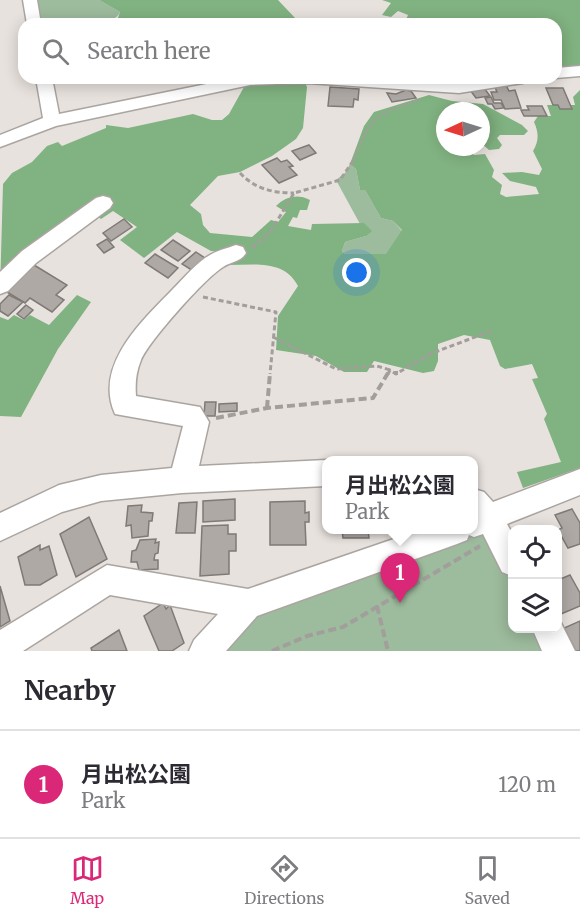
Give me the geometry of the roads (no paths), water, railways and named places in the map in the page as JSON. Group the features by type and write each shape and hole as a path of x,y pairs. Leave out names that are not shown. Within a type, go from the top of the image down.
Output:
{"street":[{"path":"30,0 33,18"},
{"path":"562,72 580,71"},
{"path":"45,84 52,121"},
{"path":"0,141 52,121 227,84"},
{"path":"384,84 459,88 485,84"},
{"path":"0,285 29,257 103,203"},
{"path":"182,480 196,422 190,415 123,406 123,379 131,354 182,293 216,261 236,253"},
{"path":"0,527 76,493 182,480 322,473"},
{"path":"501,557 479,514 580,482"},
{"path":"0,648 107,580 248,604 342,573 446,534"},
{"path":"205,651 248,604"},
{"path":"550,633 559,651"}],"place":[{"name":"月出松公園","path":"400,603"}]}
